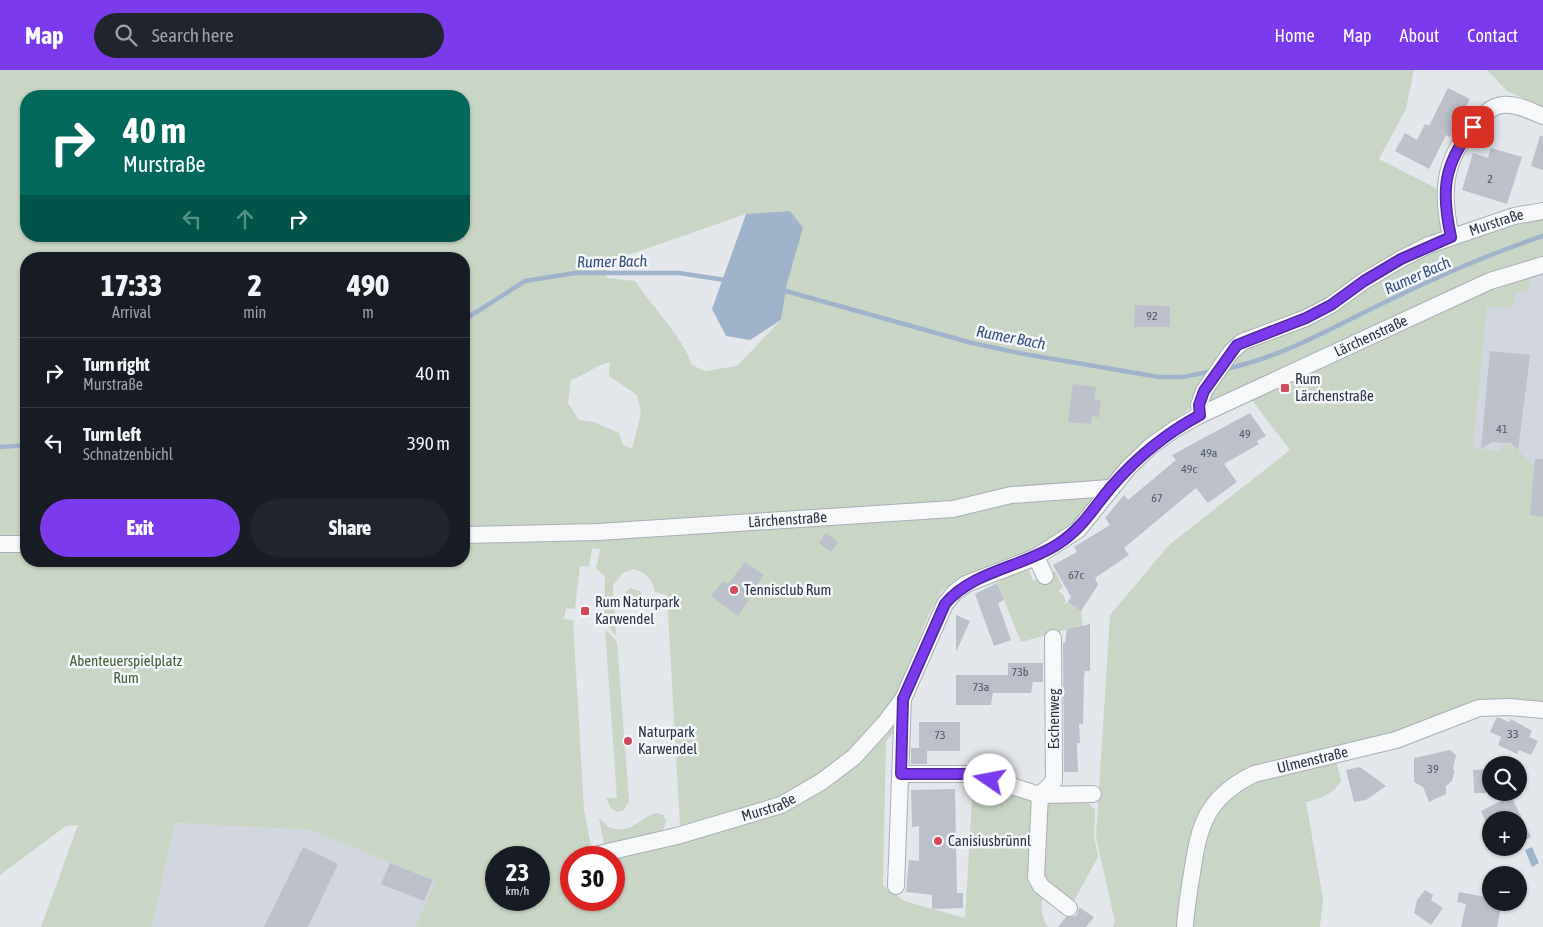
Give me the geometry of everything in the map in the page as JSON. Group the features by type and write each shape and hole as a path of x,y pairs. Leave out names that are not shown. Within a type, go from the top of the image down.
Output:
{"street":[{"path":"1451,237 1445,206 1445,185 1453,157 1465,136 1485,113 1500,105 1511,105 1543,116"},
{"name":"Murstraße","path":"625,848 677,836 781,805 821,782 854,757 884,724 903,699 945,604 954,593 966,584 1036,556 1078,530 1110,488 1150,446 1200,415 1200,399 1231,352 1242,342 1306,318 1331,305 1364,281 1401,259 1451,237 1514,216 1543,211"},
{"name":"Lärchenstraße","path":"1200,415 1490,281 1543,265"},
{"name":"Lärchenstraße","path":"470,535 598,532 953,509 1011,495 1110,488"},
{"path":"0,544 20,544"},
{"path":"1036,556 1045,576"},
{"name":"Eschenweg","path":"1040,795 1054,781 1054,638"},
{"name":"Murstraße","path":"896,886 903,699"},
{"name":"Ulmenstraße","path":"1186,927 1195,853 1201,827 1210,808 1233,784 1254,774 1396,740 1479,708 1510,707 1543,710"},
{"path":"901,774 974,774 1040,795 1093,794"},
{"path":"1040,795 1036,876 1040,884 1069,908"}],"shaded area":[{"path":"1543,265 1543,710 1473,448 1487,307 1515,293"},
{"path":"175,823 310,830 437,881 415,927 152,927"}],"green space":[{"name":"Abenteuerspielplatz Rum","path":"0,70 1414,70 1406,109 1379,159 1436,188 1451,237 1543,211 1543,265 1529,277 1530,285 1526,293 1515,293 1514,307 1487,307 1473,448 1500,452 1502,445 1513,445 1534,466 1530,515 1543,517 1543,710 1510,707 1335,755 1341,781 1326,795 1306,802 1323,899 1320,927 1113,927 1115,922 1096,837 1110,615 1169,545 1290,450 1247,394 1200,415 1202,393 1191,407 1121,465 1085,512 1068,529 1050,541 956,580 942,591 929,614 893,703 899,726 886,741 883,885 904,901 965,918 973,782 1088,803 1095,810 1094,835 1098,857 1074,901 1054,891 1044,895 1042,911 1048,927 415,927 436,881 310,830 175,823 152,927 41,927 78,825 66,826 0,875","holes":["746,214 787,283 781,320 737,366 705,371 692,365 682,344 635,281 607,278 605,263","610,362 609,376 637,395 641,413 632,449 623,445 619,433 594,422 579,420 568,403 571,380","592,548 600,549 596,569 605,576 604,620 616,636 613,585 623,573 634,569 648,577 655,592 667,595 681,842 625,857 625,911 560,911 560,846 591,846 584,809 573,620 564,619 566,608 575,609 580,566 589,567"]},
{"path":"1487,70 1543,70 1543,107 1507,91"},
{"path":"1028,567 1033,581 1055,571 1063,587 1058,591 1062,593 1066,601 1063,604 1068,602 1081,611 1083,625 1021,642 997,582"},
{"path":"630,588 640,591 644,598 624,608 623,595"},
{"path":"605,629 617,642 629,801 624,810 618,812 611,808 606,798 617,798"},
{"path":"652,814 663,815 666,820 663,832 606,846 604,844 599,818 611,828 626,829"}],"water":[{"path":"790,211 803,228 787,283 781,320 750,340 726,336 712,309 746,214"},
{"path":"1532,847 1539,863 1532,867 1527,855 1527,849"}],"building":[{"path":"1448,88 1470,99 1450,137 1446,135 1429,169 1395,151 1405,133 1417,140 1425,124 1429,126"},
{"path":"1540,136 1543,136 1543,170 1531,166"},
{"path":"1491,148 1522,157 1507,204 1462,190 1473,153 1488,158"},
{"path":"1135,305 1170,306 1170,327 1134,327"},
{"path":"1490,351 1530,355 1518,450 1511,443 1492,442 1481,449"},
{"path":"1073,384 1096,387 1094,399 1101,400 1099,417 1092,416 1091,424 1068,422"},
{"path":"1250,413 1266,436 1257,441 1259,444 1224,464 1237,482 1208,503 1196,488 1124,548 1129,555 1095,578 1098,585 1081,611 1068,602 1071,597 1053,565 1077,552 1074,547 1110,525 1105,518 1124,495 1128,500 1176,460 1172,455"},
{"path":"1535,459 1543,459 1543,517 1530,515"},
{"path":"826,533 838,542 831,552 819,543"},
{"name":"Tennisclub Rum","path":"745,562 764,575 747,599 749,600 738,616 711,596 723,581 728,584"},
{"path":"997,583 1004,600 998,603 1011,640 994,646 975,594"},
{"path":"956,615 970,621 956,652"},
{"path":"1090,624 1090,671 1085,671 1084,676 1083,724 1079,724 1080,743 1077,743 1078,772 1064,772 1063,643 1065,643 1067,629"},
{"path":"1008,663 1043,663 1043,682 1033,682 1031,693 993,693 991,705 956,705 956,675 1008,675"},
{"path":"1497,717 1509,722 1511,719 1532,731 1529,737 1538,741 1531,755 1519,750 1517,754 1498,745 1501,737 1490,732"},
{"path":"919,722 960,722 960,751 927,751 927,764 911,764 911,748 919,748"},
{"path":"1450,750 1456,755 1452,781 1446,786 1446,794 1429,802 1423,787 1414,782 1414,758"},
{"path":"1360,767 1386,786 1366,800 1354,802 1346,770"},
{"path":"1482,769 1482,793 1474,793 1473,770"},
{"name":"Canisiusbrünnl","path":"955,789 957,893 963,893 963,908 932,909 932,895 906,892 909,860 919,861 919,826 912,827 911,790"},
{"path":"1501,801 1513,801 1518,811 1482,811 1482,813 1481,811"},
{"path":"1527,829 1531,837 1527,839"},
{"path":"303,847 338,864 308,927 264,927"},
{"path":"390,863 433,880 424,901 381,884"},
{"path":"1425,890 1433,895 1431,900 1443,908 1431,925 1414,913 1417,900"},
{"path":"1459,892 1482,896 1482,911 1500,911 1497,927 1461,927 1466,904 1457,902"},
{"path":"1079,907 1094,917 1086,927 1058,927 1066,917 1077,915"}],"waterway":[{"name":"Rumer Bach","path":"1225,369 1262,359 1297,345 1453,271 1543,236"},
{"name":"Rumer Bach","path":"470,316 525,281 575,273 679,273 725,280"},
{"name":"Rumer Bach","path":"782,290 972,343 1024,354 1159,377 1183,377 1213,371"},
{"name":"Rumer Bach","path":"0,447 20,445"}],"place":[{"name":"Rum Lärchenstraße","path":"1285,388"},
{"name":"Tennisclub Rum","path":"734,590"},
{"name":"Rum Naturpark Karwendel","path":"585,611"},
{"name":"Naturpark Karwendel","path":"628,741"},
{"name":"Canisiusbrünnl","path":"938,841"}],"route":[{"path":"990,780 974,774 901,774 903,699 945,604 954,593 966,584 1036,556 1078,530 1110,488 1150,446 1200,415 1199,405 1204,391 1237,345 1280,330 1306,318 1331,305 1364,281 1401,259 1429,245 1451,237 1445,206 1444,191 1446,180 1458,146 1473,127"}]}
